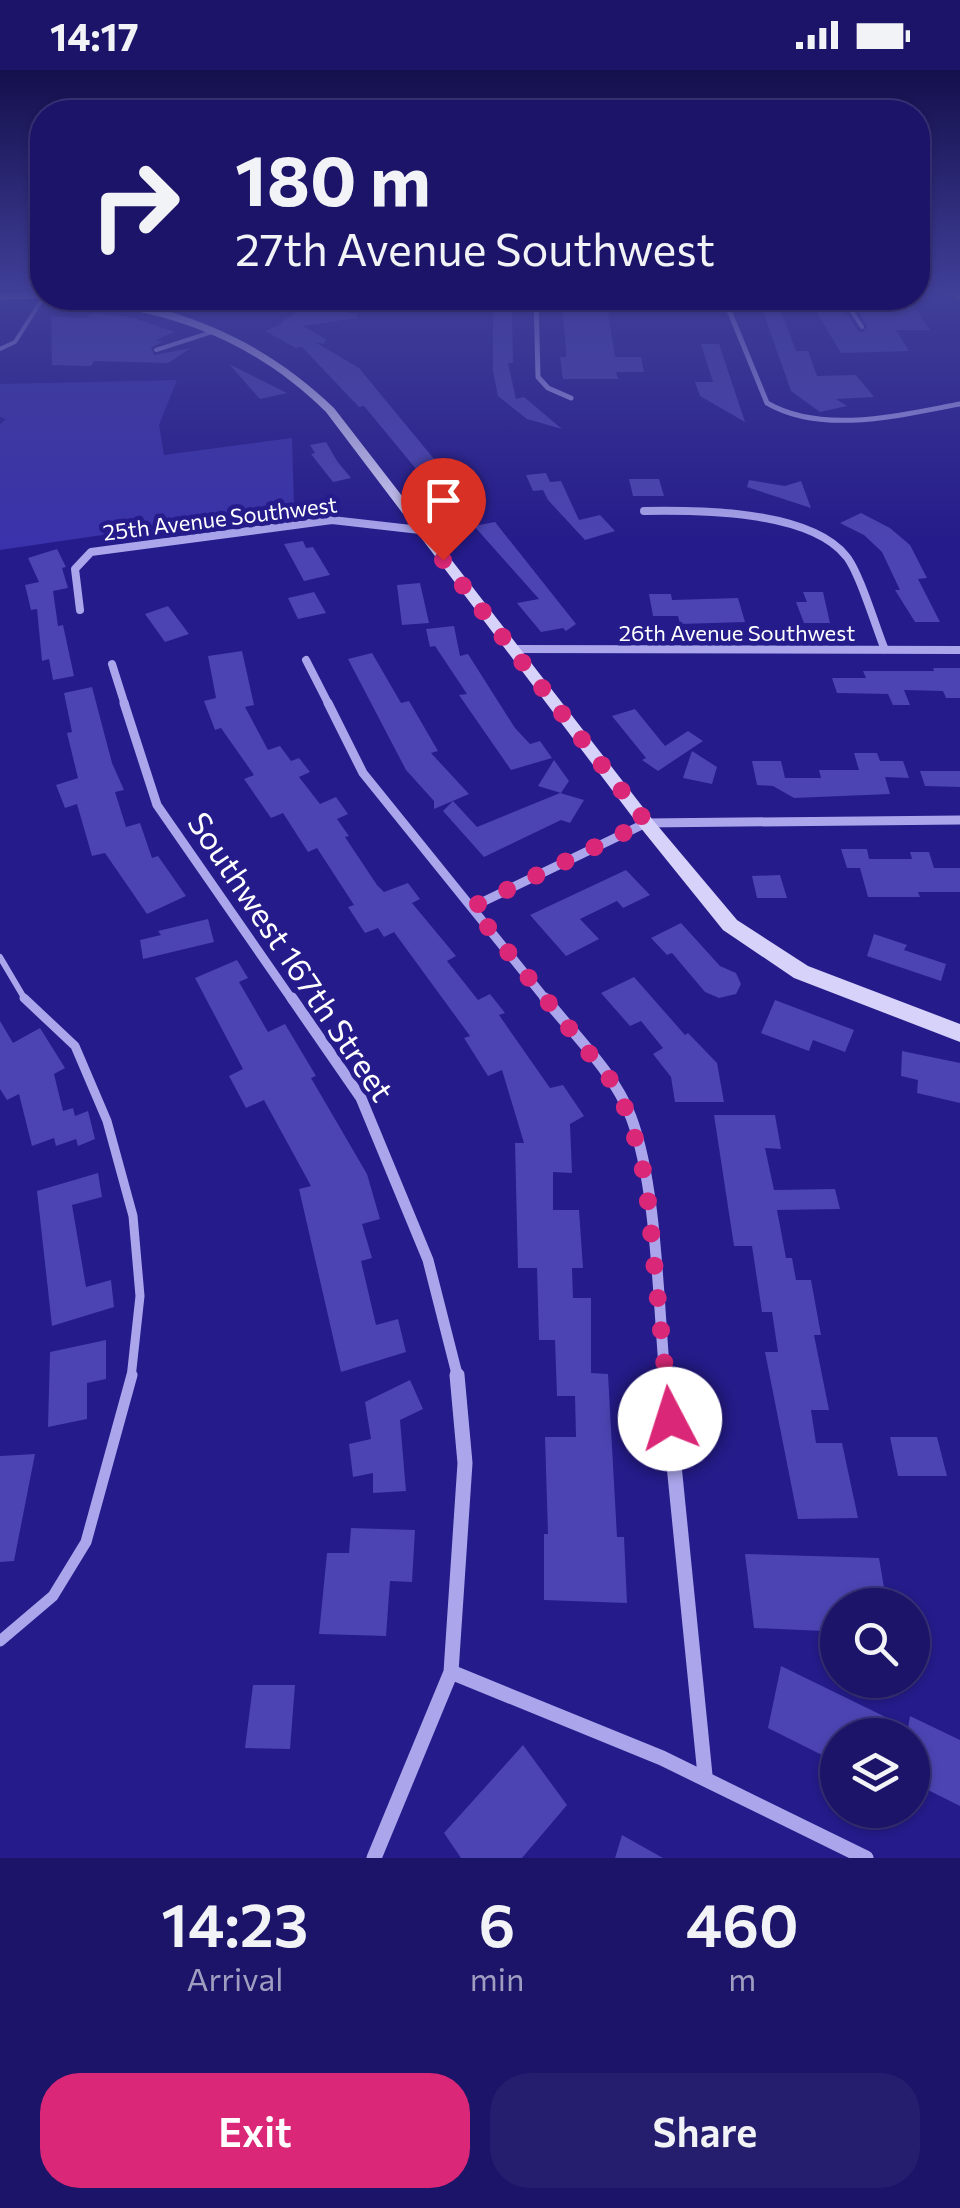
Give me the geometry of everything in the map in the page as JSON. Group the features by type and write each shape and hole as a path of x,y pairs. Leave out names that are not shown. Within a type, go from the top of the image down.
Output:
{"street":[{"path":"296,375 310,387 646,822 730,924 764,951 800,972 960,1033"},
{"path":"538,375 548,388 571,398"},
{"path":"756,375 767,402 795,416 848,417 960,404"},
{"path":"644,511 740,514 793,526 835,545 847,556 885,650"},
{"name":"25th Avenue Southwest","path":"80,610 72,570 77,559 92,552 332,520 362,520 420,530"},
{"name":"26th Avenue Southwest","path":"513,649 960,650"},
{"path":"306,660 363,773 613,1083 630,1118 646,1182 705,1775"},
{"name":"Southwest 167th Street","path":"112,664 157,804 361,1098 428,1260 456,1360 465,1463 451,1672 374,1858"},
{"path":"472,907 646,822 960,820"},
{"path":"451,1672 563,1712 705,1775 866,1858"}],"lane":[{"path":"0,957 26,1003 75,1046 107,1121 133,1216 140,1296 130,1392 86,1542 53,1596 0,1641"}],"shaded area":[{"path":"177,380 159,425 164,455 292,438 294,507 0,550 0,424 6,419 0,417 0,384"}],"building":[{"path":"239,375 252,375 287,393 260,399"},
{"path":"329,375 365,375 481,516 464,520 455,509 450,510 364,406 359,407"},
{"path":"494,375 511,375 516,399 524,397 562,429 527,419 498,396"},
{"path":"563,375 617,375 618,379 563,379"},
{"path":"711,375 729,375 745,422 700,396 695,382 713,382"},
{"path":"786,375 856,375 874,397 836,399 847,406 820,412 791,391"},
{"path":"326,442 351,478 333,482 311,454 315,453 310,445"},
{"path":"546,473 550,482 561,481 579,520 600,515 615,531 585,540 543,490 533,491 526,475"},
{"path":"629,479 659,479 664,496 633,496"},
{"path":"749,480 785,486 801,481 811,508 747,487"},
{"path":"861,513 890,528 910,545 927,578 918,579 940,622 915,622 895,590 900,590 882,552 864,535 840,523"},
{"path":"495,522 576,624 566,631 563,628 541,632 517,603 539,599 474,526"},
{"path":"303,541 306,548 313,547 330,575 304,581 284,544"},
{"path":"57,549 66,567 62,568 68,588 53,591 58,626 63,625 74,676 53,680 49,659 42,661 37,609 31,610 25,585 39,582 28,558"},
{"path":"420,583 429,623 402,625 397,585"},
{"path":"314,592 326,613 298,619 288,598"},
{"path":"803,592 823,592 830,623 804,623 796,602 807,602"},
{"path":"649,594 671,594 672,600 738,598 745,622 680,624 678,616 653,616"},
{"path":"168,606 189,634 165,642 145,614"},
{"path":"454,626 460,656 468,654 515,728 530,744 540,741 552,758 511,770 459,695 467,694 435,646 430,647 426,629"},
{"path":"242,651 254,705 245,707 268,750 280,746 291,761 299,758 310,772 299,777 320,804 336,797 348,814 337,819 349,836 345,837 377,885 384,892 408,883 420,899 412,903 456,956 447,961 478,1000 490,994 505,1013 499,1015 550,1088 563,1085 584,1116 570,1124 572,1173 553,1172 553,1210 579,1210 583,1268 572,1268 573,1298 591,1298 591,1373 608,1374 617,1537 624,1537 627,1603 544,1600 544,1534 548,1534 545,1437 576,1437 575,1396 557,1396 555,1340 539,1340 537,1268 518,1268 515,1143 524,1143 502,1070 488,1076 464,1038 470,1036 394,932 384,937 378,928 365,933 348,907 354,905 317,848 308,852 283,813 271,818 244,779 254,775 221,728 215,730 204,701 216,698 208,656"},
{"path":"372,653 401,703 409,701 438,751 431,753 469,794 434,809 434,801 406,770 348,659"},
{"path":"933,668 960,668 960,698 946,698 943,691 904,690 910,705 893,705 888,694 837,693 832,678 866,678 863,671 934,671"},
{"path":"92,687 112,763 124,790 115,792 126,827 140,823 152,858 158,856 186,896 147,914 105,853 92,856 77,804 65,808 56,785 78,778 67,733 72,732 64,693"},
{"path":"635,709 665,746 688,731 703,741 658,771 642,760 646,758 612,716"},
{"path":"692,751 717,767 712,784 683,778"},
{"path":"854,753 877,753 880,761 903,761 909,778 885,777 890,794 794,798 773,786 757,785 752,761 781,761 785,778 821,778 819,770 859,770"},
{"path":"554,760 569,781 561,793 538,786"},
{"path":"920,771 960,771 960,787 925,786"},
{"path":"560,793 584,800 570,823 561,820 484,857 443,811 453,801 477,827"},
{"path":"841,849 867,849 869,859 912,859 910,852 929,852 934,868 960,868 960,892 868,897 860,868 847,868"},
{"path":"626,870 650,895 623,908 617,901 580,919 599,939 566,956 530,915"},
{"path":"780,875 787,898 757,898 752,876"},
{"path":"208,919 214,942 143,959 140,940 161,935 158,931"},
{"path":"681,923 720,966 736,973 741,984 736,994 719,998 705,992 672,953 667,955 651,938"},
{"path":"874,934 907,945 904,950 946,964 941,981 867,956"},
{"path":"237,960 248,978 239,982 268,1032 285,1024 316,1076 311,1078 367,1174 380,1219 362,1224 372,1258 361,1261 376,1325 398,1319 406,1352 341,1372 299,1189 311,1186 264,1100 246,1108 229,1076 243,1069 195,978"},
{"path":"634,977 685,1035 688,1033 717,1063 724,1102 675,1102 671,1077 653,1054 663,1048 641,1021 630,1026 601,993"},
{"path":"775,1000 854,1030 845,1052 813,1040 809,1051 761,1033"},
{"path":"0,1021 13,1043 40,1028 65,1068 54,1074 63,1111 73,1108 75,1116 88,1111 95,1139 78,1146 76,1139 56,1146 54,1138 32,1146 19,1094 7,1100 0,1089"},
{"path":"902,1051 960,1063 960,1103 917,1093 918,1080 901,1076"},
{"path":"714,1115 775,1115 781,1149 765,1148 774,1190 835,1189 840,1209 777,1210 786,1258 792,1258 796,1280 811,1280 821,1335 814,1335 829,1410 811,1410 816,1443 842,1443 858,1518 798,1519 765,1352 778,1352 772,1312 762,1312 752,1246 734,1246"},
{"path":"98,1173 102,1197 72,1205 86,1287 111,1280 114,1307 52,1326 37,1191"},
{"path":"106,1340 106,1379 87,1383 87,1419 48,1427 50,1352"},
{"path":"410,1380 423,1409 400,1420 406,1491 373,1493 373,1473 353,1477 349,1444 371,1439 365,1402"},
{"path":"890,1437 937,1437 947,1476 898,1476"},
{"path":"35,1454 14,1561 0,1562 0,1456"},
{"path":"351,1528 415,1530 412,1582 390,1581 386,1636 319,1634 327,1553 349,1553"},
{"path":"745,1554 879,1558 884,1588 820,1588 820,1631 754,1628"},
{"path":"781,1666 820,1685 820,1698 847,1698 888,1718 820,1718 820,1754 768,1728"},
{"path":"253,1685 295,1685 290,1749 245,1748"},
{"path":"930,1726 960,1740 960,1806 930,1791"},
{"path":"523,1745 567,1805 522,1858 461,1858 444,1833"},
{"path":"622,1835 663,1858 615,1858"}],"route":[{"path":"443,560 646,822 472,907 613,1083 630,1118 646,1182 670,1419"}]}
